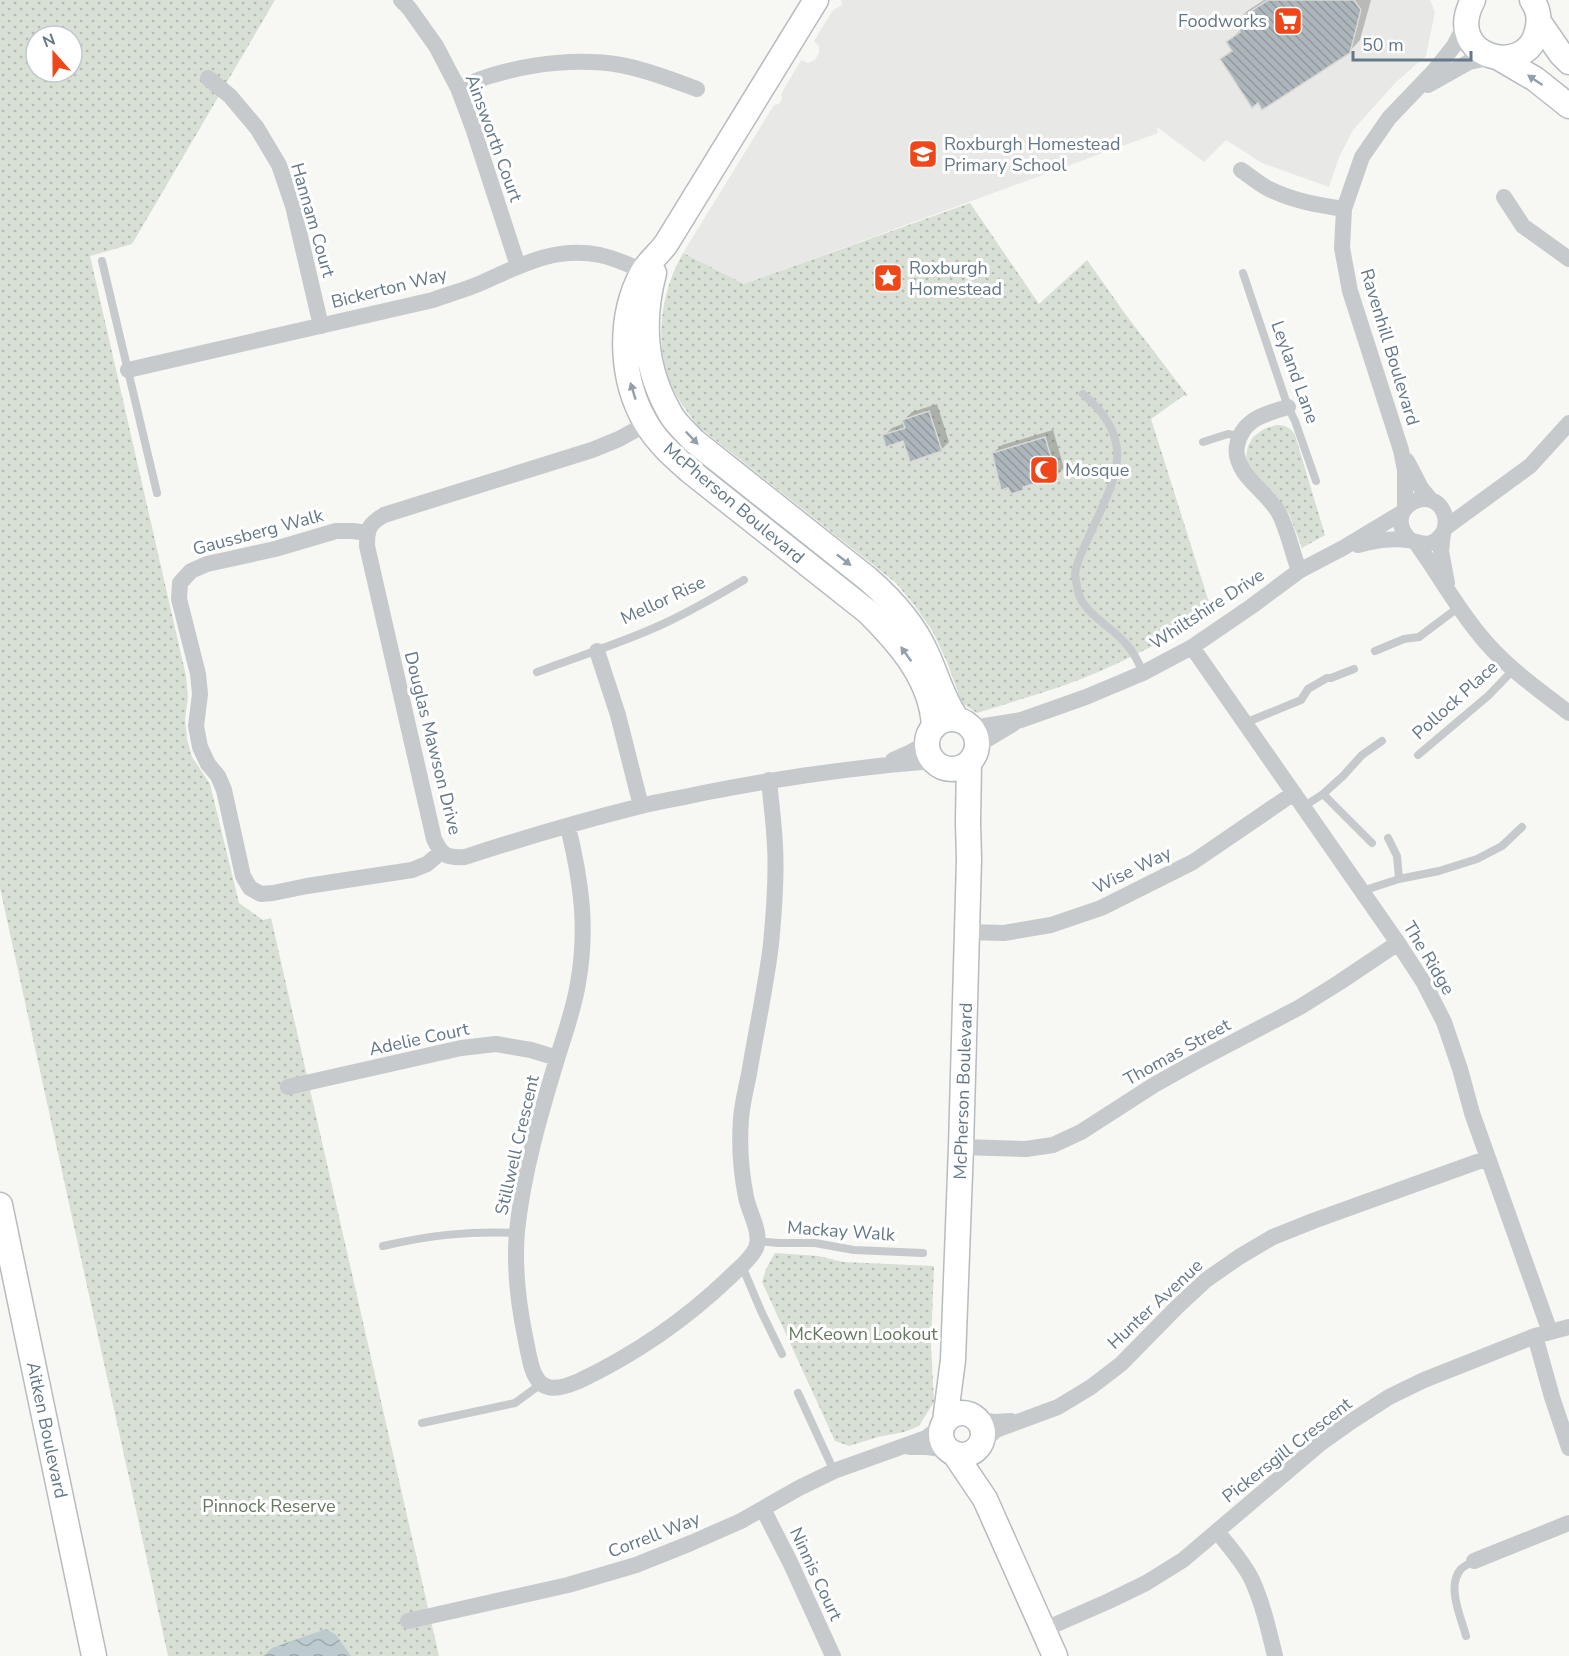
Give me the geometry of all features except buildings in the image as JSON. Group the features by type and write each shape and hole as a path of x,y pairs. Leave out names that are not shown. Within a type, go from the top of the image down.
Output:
{"street":[{"name":"Ainsworth Court","path":"401,0 436,46 458,88 518,266"},
{"name":"McPherson Boulevard","path":"816,0 630,305 625,334 626,365 633,395 646,424 667,450 690,471 868,612 890,634 909,657 925,687 933,711 952,744"},
{"path":"1466,8 1468,34 1473,45 1482,52 1535,79 1569,105"},
{"name":"Ravenhill Boulevard","path":"1404,510 1405,470 1401,450 1350,291 1342,248 1344,209 1362,157 1389,118 1434,71 1454,46 1466,8"},
{"path":"1496,58 1514,56 1527,49 1536,36 1542,9"},
{"path":"1542,9 1561,54 1569,62"},
{"name":"Ravenhill Boulevard","path":"1411,95 1469,62 1496,58"},
{"path":"458,88 493,75 536,65 579,62 620,65 659,75 697,89"},
{"name":"Hannam Court","path":"208,78 230,96 257,128 279,165 293,206 321,326"},
{"path":"1241,170 1267,188 1293,199 1344,209"},
{"path":"1504,196 1523,226 1569,259"},
{"name":"Bickerton Way","path":"128,370 433,300 545,256 573,252 599,255 622,261 648,273"},
{"name":"McPherson Boulevard","path":"648,273 647,355 655,383 670,415 694,441 890,598 908,621 925,649 947,705 958,788 968,822 969,859 953,1360 944,1423"},
{"path":"1288,407 1258,417 1246,426 1239,436 1236,451 1245,473 1279,513 1299,571"},
{"path":"1413,541 1424,544 1437,539 1444,531 1530,466 1569,423"},
{"path":"367,533 372,522 384,515 592,450 620,439 646,424"},
{"name":"Ravenhill Boulevard","path":"1401,450 1421,488 1434,502"},
{"path":"1494,493 1454,504 1417,500 1404,510 1401,518 1402,530 1413,541 1480,636 1514,669 1569,713"},
{"path":"1434,502 1445,514 1441,551 1454,601"},
{"name":"Whiltshire Drive","path":"952,744 1086,697 1143,673 1192,647 1299,571 1343,548 1404,510"},
{"name":"Gaussberg Walk","path":"367,533 336,531 275,549 207,564 191,571 180,583 179,599 198,674 200,694 196,726 200,747 224,790 243,876 250,888 261,894 412,870 427,864 441,852"},
{"name":"Douglas Mawson Drive","path":"367,533 367,546 434,839 441,852 452,858 465,857 543,832 641,806 769,780 881,765 952,744"},
{"name":"Whiltshire Drive","path":"1343,548 1371,542 1413,541"},
{"name":"The Ridge","path":"1192,647 1398,943 1424,982 1443,1022 1460,1069 1542,1334 1552,1397 1569,1448"},
{"path":"597,651 618,715 641,806"},
{"path":"541,1384 552,1389 568,1386 612,1365 705,1302 755,1251 756,1229 746,1200 741,1156 741,1119 770,947 775,895 775,845 769,780"},
{"name":"Wise Way","path":"968,932 1004,933 1051,925 1101,908 1193,862 1298,800"},
{"name":"Stillwell Crescent","path":"541,1384 532,1371 521,1316 516,1271 517,1233 524,1185 535,1138 576,993 582,945 582,903 577,865 568,827"},
{"name":"Thomas Street","path":"961,1147 1026,1149 1053,1145 1081,1132 1165,1079 1300,1007 1398,943"},
{"name":"Adelie Court","path":"288,1087 461,1048 484,1045 496,1044 531,1050 557,1058"},
{"name":"Hunter Avenue","path":"980,1446 996,1430 1058,1407 1091,1388 1121,1364 1206,1280 1273,1237 1488,1158"},
{"name":"Aitken Boulevard","path":"0,1205 94,1656"},
{"name":"Pickersgill Crescent","path":"1043,1630 1146,1583 1183,1560 1321,1443 1389,1397 1424,1380 1542,1334 1569,1327"},
{"name":"McPherson Boulevard","path":"953,1360 958,1386 976,1418"},
{"path":"985,1499 980,1446 984,1431 976,1418 968,1413 956,1413 944,1423 941,1438 985,1499 1055,1656"},
{"name":"Hunter Avenue","path":"976,1418 994,1422 1021,1420"},
{"name":"Correll Way","path":"408,1621 568,1585 636,1565 691,1543 763,1509 834,1471 926,1438 944,1423"},
{"path":"951,1452 967,1455 980,1446"},
{"name":"Correll Way","path":"900,1448 927,1447 951,1452"},
{"name":"Ninnis Court","path":"763,1509 833,1656"},
{"path":"1474,1561 1569,1523"},
{"path":"1217,1531 1252,1580 1265,1616 1275,1656"}],"lane":[{"path":"102,261 157,493"},
{"name":"Leyland Lane","path":"1243,273 1316,482"},
{"path":"1083,394 1109,422 1119,459 1110,491 1081,554 1075,573 1079,595 1090,611 1127,644 1143,673"},
{"path":"1203,442 1228,434 1239,436"},
{"name":"Mellor Rise","path":"537,672 597,651 671,620 744,580"},
{"path":"1375,651 1404,639 1419,637 1454,601"},
{"path":"1245,723 1301,700 1308,689 1327,678 1354,669"},
{"name":"Pollock Place","path":"1418,755 1488,696 1514,669"},
{"path":"1298,800 1323,794 1362,755 1382,741"},
{"path":"1323,794 1372,843"},
{"path":"1362,891 1477,859 1502,846 1522,827"},
{"path":"1388,838 1397,856 1399,879"},
{"path":"383,1246 454,1233 517,1233"},
{"name":"Mackay Walk","path":"757,1241 814,1243 854,1250 923,1253"},
{"path":"742,1266 782,1354"},
{"path":"422,1423 515,1403 541,1384"},
{"path":"798,1393 834,1471"},
{"path":"1466,1636 1455,1596 1455,1583 1461,1569 1474,1561"}],"shaded area":[{"name":"Roxburgh Homestead Primary School","path":"841,0 1430,0 1435,12 1426,56 1396,82 1353,130 1339,157 1329,187 1262,163 1226,140 1204,162 1157,127 1158,133 744,284 683,253 774,105 779,104 782,99 781,94 801,60 808,63 815,60 819,53 819,46 814,41 833,10 842,5"}],"green space":[{"name":"Pinnock Reserve","path":"0,0 275,0 132,244 90,256 186,676 187,739 192,757 210,784 239,903 263,920 271,918 439,1656 168,1656 0,888"},
{"path":"970,203 1039,304 1087,260 1188,396 1183,396 1151,419 1212,612 1148,648 1098,672 977,713 962,703 933,632 896,583 699,427 679,400 670,383 662,345 664,307 668,288 683,253 744,284"},
{"path":"1276,425 1287,427 1295,435 1325,535 1302,548 1289,514 1276,495 1248,467 1246,457 1253,437 1264,429"},
{"name":"McKeown Lookout","path":"775,1253 818,1256 843,1262 934,1266 931,1345 934,1402 919,1426 849,1446 835,1441 762,1282"}],"water":[{"path":"326,1629 336,1635 351,1656 263,1656 272,1648"}],"place":[{"name":"Foodworks","path":"1288,21"},
{"name":"Roxburgh Homestead Primary School","path":"923,154"},
{"name":"Roxburgh Homestead","path":"888,278"},
{"name":"Mosque","path":"1044,470"}]}
